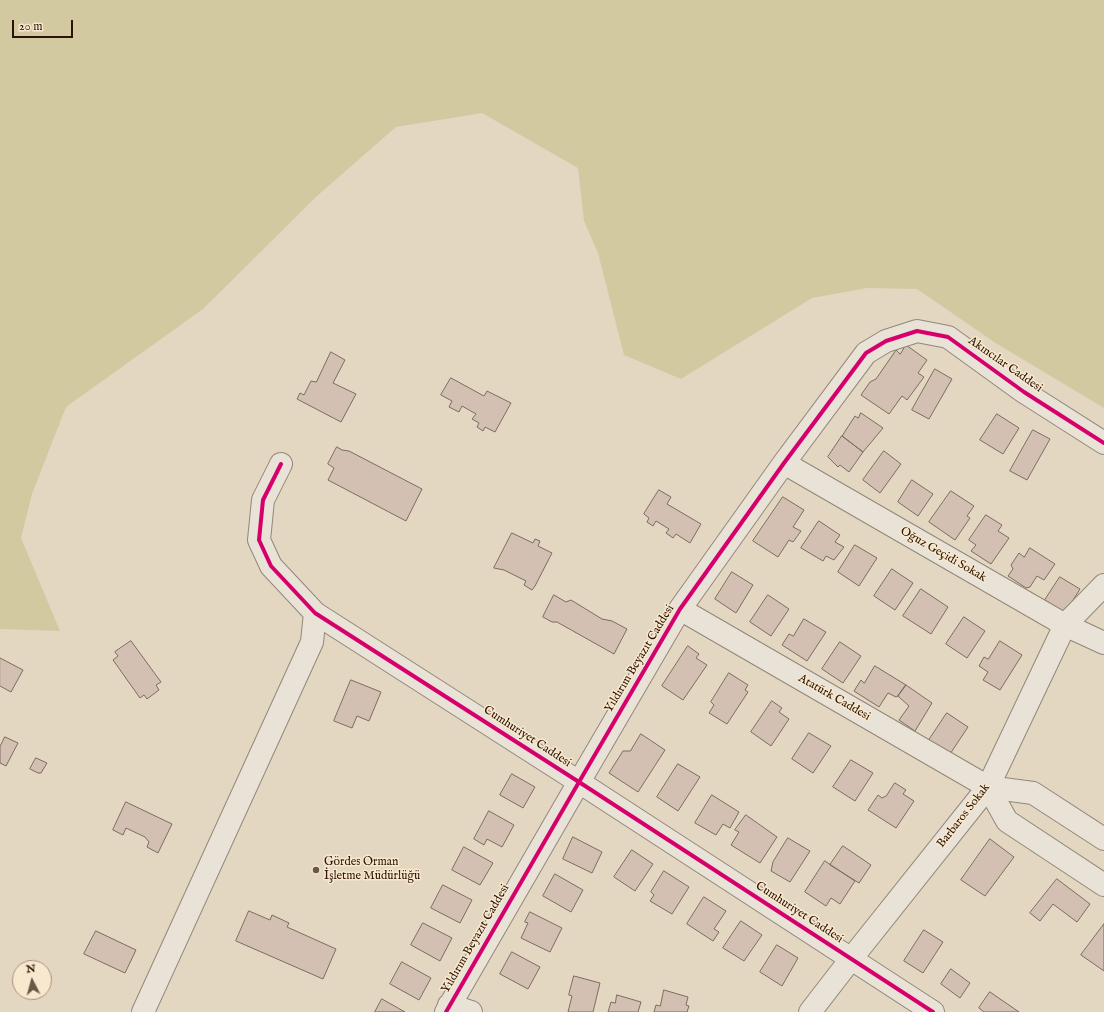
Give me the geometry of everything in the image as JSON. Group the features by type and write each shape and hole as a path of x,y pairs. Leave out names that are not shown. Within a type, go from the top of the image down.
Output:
{"street":[{"name":"Akıncılar Caddesi","path":"886,341 917,331 948,337 1024,392 1104,443"},
{"name":"Yıldırım Beyazıt Caddesi","path":"447,1008 680,610 784,463 866,353 886,341"},
{"name":"Oğuz Geçidi Sokak","path":"784,463 1065,625 1104,643"},
{"name":"Cumhuriyet Caddesi","path":"280,464 263,500 259,540 271,566 315,613 934,1012"},
{"name":"Barbaros Sokak","path":"810,1012 850,959 988,786 1065,625 1104,585"},
{"name":"Atatürk Caddesi","path":"680,610 988,786 1033,793 1104,839"},
{"path":"143,1012 312,642 315,613"},
{"path":"988,786 1007,821 1104,885"},
{"path":"447,1008 471,1012"}],"shaded area":[{"path":"0,0 1104,0 1104,408 997,344 917,289 867,288 812,298 681,379 624,355 598,253 584,221 578,168 482,113 396,127 317,196 203,309 66,407 32,494 21,538 60,631 0,629"}],"building":[{"path":"906,345 927,360 918,373 924,377 907,400 902,396 889,414 861,395 870,382 876,379 896,350 900,354"},
{"path":"331,352 345,360 333,383 356,394 341,422 297,399 300,393 304,395 311,381 316,382"},
{"path":"935,369 952,379 929,419 912,410"},
{"path":"451,378 484,396 487,391 511,403 495,432 485,427 483,431 477,427 479,423 472,419 476,414 462,406 459,412 449,407 452,401 441,395"},
{"path":"861,413 883,428 863,452 842,436 855,416 858,418"},
{"path":"997,414 1019,428 1003,454 980,440"},
{"path":"1033,430 1050,439 1027,480 1010,471"},
{"path":"842,436 863,452 849,472 840,465 838,467 828,457"},
{"path":"337,447 342,450 349,451 422,489 406,521 328,480 334,468 328,464"},
{"path":"884,451 901,464 880,493 863,480"},
{"path":"912,480 933,494 918,516 898,502"},
{"path":"659,490 671,497 667,504 701,524 690,543 676,534 673,538 666,533 669,529 656,521 653,526 647,522 649,518 644,514"},
{"path":"951,491 974,506 967,516 970,518 955,540 929,522"},
{"path":"783,497 804,510 793,527 801,531 793,542 789,540 778,557 753,541"},
{"path":"986,515 1002,525 998,531 1009,538 991,564 971,551 976,545 969,540"},
{"path":"819,521 840,535 835,542 844,547 834,560 826,556 823,561 801,548"},
{"path":"512,533 533,543 535,539 540,541 538,546 552,553 532,590 524,585 526,581 504,570 494,568"},
{"path":"855,545 877,558 859,586 838,572"},
{"path":"1030,548 1055,564 1044,580 1037,576 1030,587 1026,588 1008,576 1013,569 1011,565 1019,553 1024,557"},
{"path":"892,569 913,583 895,610 874,596"},
{"path":"732,572 753,585 736,613 715,599"},
{"path":"1060,577 1080,589 1065,613 1045,600"},
{"path":"921,589 948,607 931,634 903,616"},
{"path":"554,595 566,602 571,600 602,619 612,621 627,629 614,654 557,622 552,622 543,617"},
{"path":"768,595 789,609 771,636 750,622"},
{"path":"964,617 985,631 967,658 946,644"},
{"path":"804,619 826,632 807,661 782,645 789,634 793,636"},
{"path":"131,641 161,682 156,685 159,690 147,699 144,695 140,698 113,660 118,656 115,652"},
{"path":"1000,641 1022,655 1000,690 983,680 988,672 979,666 984,657 988,659"},
{"path":"840,642 861,656 843,683 822,669"},
{"path":"688,646 699,654 696,658 707,665 683,700 662,686"},
{"path":"0,658 23,670 11,692 0,686"},
{"path":"875,666 906,685 896,697 888,693 879,707 854,691 861,680 864,683"},
{"path":"729,673 748,685 745,690 748,692 727,724 709,713 714,705 711,702"},
{"path":"351,680 381,692 369,721 357,716 352,728 334,721"},
{"path":"906,685 932,703 915,731 899,720 909,706 898,696"},
{"path":"772,701 782,708 779,712 789,719 771,746 751,732"},
{"path":"947,713 968,727 950,754 929,740"},
{"path":"809,733 831,746 813,773 792,759"},
{"path":"641,734 665,750 638,792 609,773 623,751 630,751"},
{"path":"5,737 18,743 6,766 0,763 0,747"},
{"path":"36,758 47,763 41,773 30,769"},
{"path":"851,760 873,773 855,801 833,787"},
{"path":"678,764 700,777 678,811 657,797"},
{"path":"512,774 535,787 523,808 500,795"},
{"path":"895,783 906,790 903,794 914,801 896,828 868,810 878,795 882,798 886,796"},
{"path":"712,795 739,812 730,828 723,824 716,835 695,823"},
{"path":"126,802 172,824 158,853 147,847 149,842 145,837 126,828 123,835 113,830"},
{"path":"489,811 514,825 502,847 487,839 484,845 474,839"},
{"path":"746,815 777,837 760,863 731,845 739,832 735,830"},
{"path":"573,837 602,852 592,873 563,859"},
{"path":"788,838 810,851 790,882 771,871 773,862"},
{"path":"990,839 1014,857 985,896 961,880"},
{"path":"843,846 871,865 859,883 830,865"},
{"path":"464,847 493,863 480,885 452,870"},
{"path":"632,850 653,864 635,891 614,877"},
{"path":"825,861 855,881 840,904 831,898 826,906 805,892"},
{"path":"664,871 689,887 672,914 650,901 654,895 651,892"},
{"path":"555,874 583,890 571,912 543,896"},
{"path":"1057,879 1090,904 1077,922 1053,904 1040,921 1030,913"},
{"path":"443,885 472,900 460,923 431,908"},
{"path":"704,897 726,911 714,929 719,932 713,941 687,924"},
{"path":"249,911 270,920 272,915 289,923 287,927 336,949 323,979 236,941"},
{"path":"530,912 562,928 550,952 521,938 528,923 525,922"},
{"path":"741,921 762,935 744,961 723,948"},
{"path":"423,923 452,938 440,961 411,945"},
{"path":"1104,924 1104,971 1081,955"},
{"path":"924,930 943,942 923,973 904,961"},
{"path":"96,931 136,950 125,973 84,954"},
{"path":"777,945 798,958 782,986 760,972"},
{"path":"512,952 540,967 528,989 500,974"},
{"path":"402,962 431,978 419,1000 390,984"},
{"path":"951,969 970,983 960,998 941,984"},
{"path":"574,976 600,983 593,1012 568,1012 572,996 569,995"},
{"path":"664,990 688,997 686,1005 689,1006 687,1012 654,1012 656,1005 660,1006"},
{"path":"990,992 1019,1012 984,1012 979,1008"},
{"path":"617,995 641,1002 638,1012 608,1012 611,1002 615,1003"},
{"path":"382,999 405,1012 375,1012"}],"cycle path":[{"path":"446,1012 680,609 784,463 866,353 886,341 917,331 948,337 1024,392 1104,443"},
{"path":"281,464 263,500 259,540 271,566 315,613 579,782 933,1012"}],"place":[{"name":"Gördes Orman İşletme Müdürlüğü","path":"316,870"}]}
